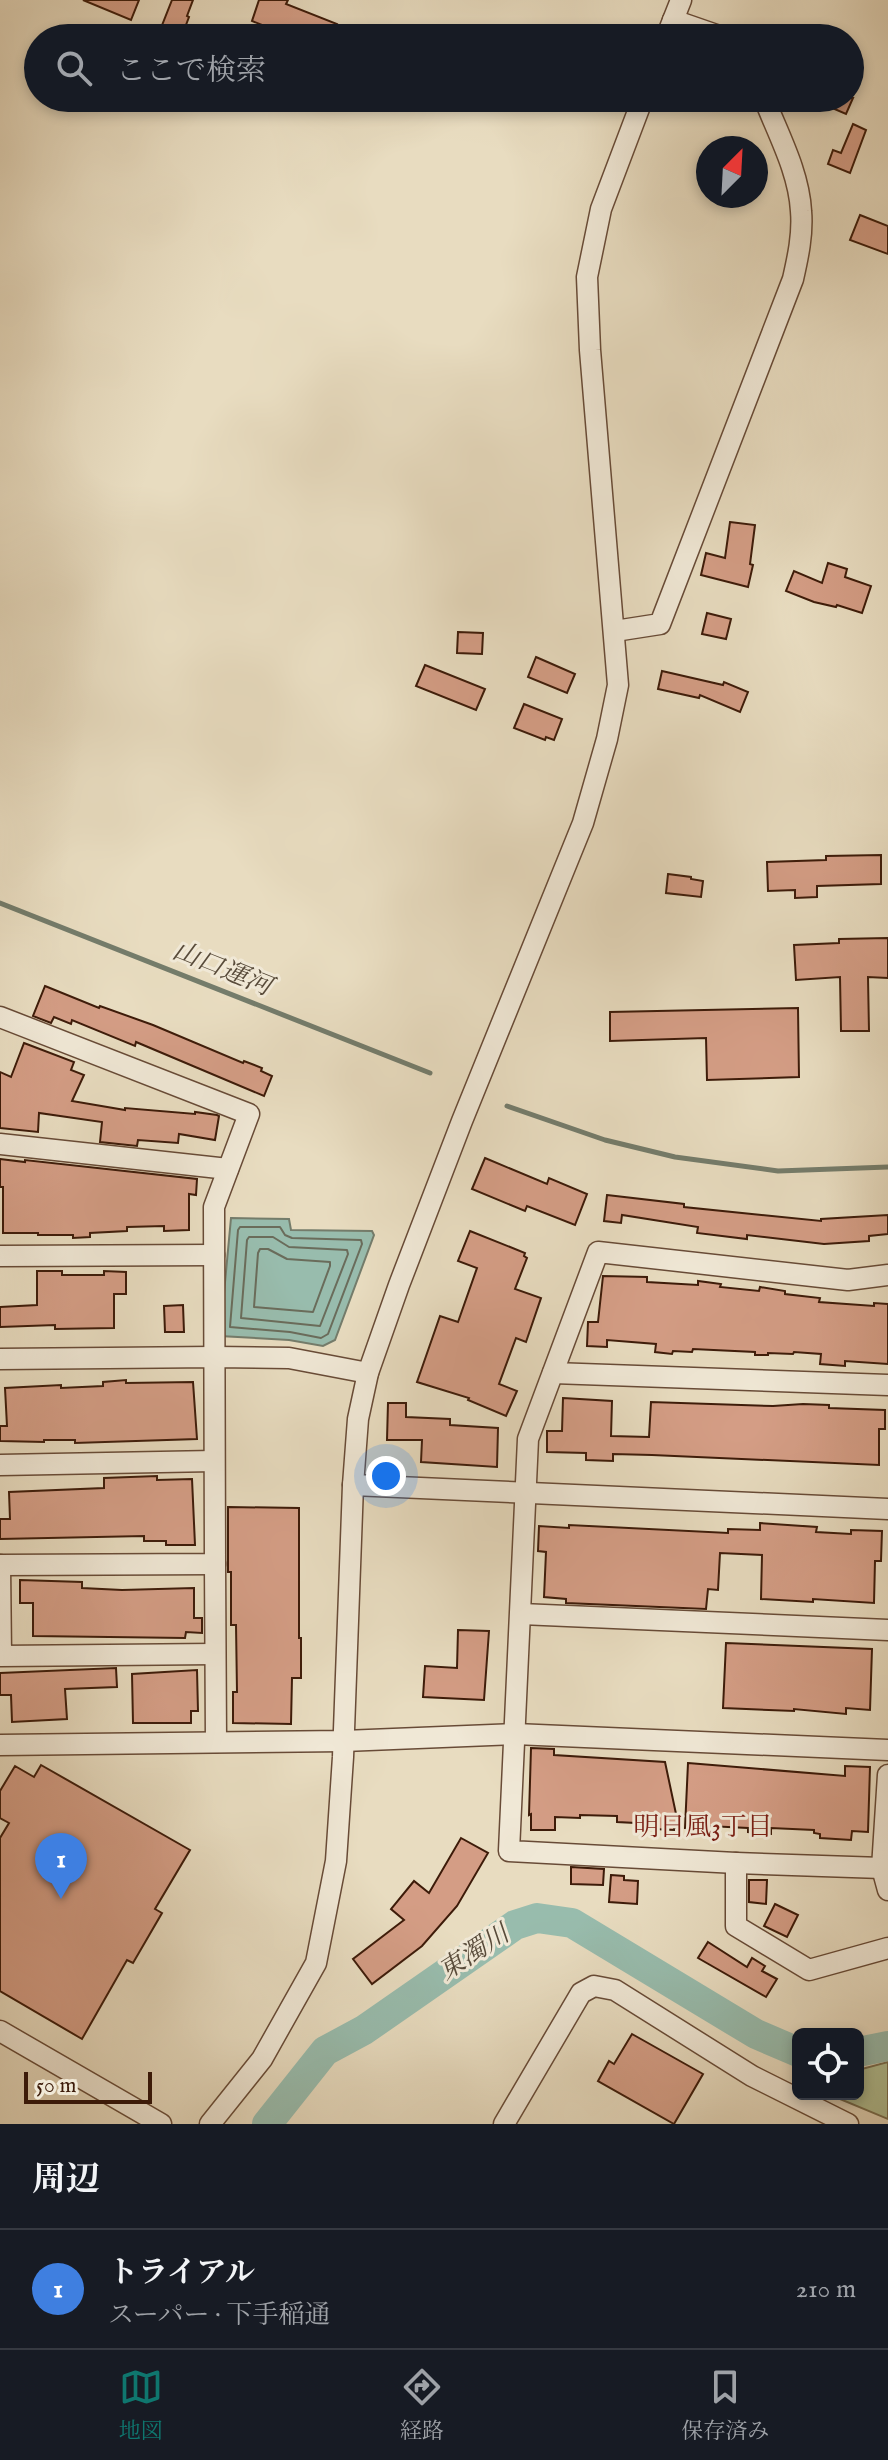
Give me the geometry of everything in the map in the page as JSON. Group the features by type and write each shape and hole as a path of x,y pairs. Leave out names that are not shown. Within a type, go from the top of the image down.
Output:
{"street":[{"path":"672,24 681,0"},
{"path":"210,2124 262,2059 316,1963 336,1861 344,1741 353,1485 358,1419 368,1373 457,1136 583,823 607,739 618,685 590,350 587,277 601,209 638,112"},
{"path":"615,631 660,624 793,279 799,253 802,213 797,184 769,112"},
{"path":"0,1017 249,1114 214,1207 216,1742"},
{"path":"0,1144 228,1169"},
{"path":"882,1868 509,1851 528,1439 598,1252 848,1280 888,1275"},
{"path":"0,1256 214,1255"},
{"path":"0,1359 289,1358 368,1373"},
{"path":"553,1373 888,1385"},
{"path":"0,1465 214,1461"},
{"path":"353,1485 888,1509"},
{"path":"215,1564 0,1565 1,1656 215,1654"},
{"path":"521,1614 888,1630"},
{"path":"0,1745 344,1741 515,1734 888,1750"},
{"path":"888,1775 882,1868 888,1890"},
{"path":"736,1863 736,1926 809,1970 888,1948"},
{"path":"504,2124 581,1993 594,1986 615,1990 752,2076 848,2124"},
{"path":"0,2031 161,2124"}],"shaded area":[{"path":"888,2062 888,2119 842,2100 864,2100 864,2068"}],"water":[{"path":"231,1218 289,1219 291,1230 372,1231 374,1235 335,1340 323,1346 289,1340 220,1336"}],"building":[{"path":"83,0 139,0 131,20"},
{"path":"172,0 193,0 186,24 163,24"},
{"path":"259,0 288,0 286,4 337,24 260,24 252,21"},
{"path":"853,124 866,130 850,173 828,164 833,150 841,153"},
{"path":"860,215 888,226 888,254 850,240"},
{"path":"730,522 755,525 750,564 753,565 748,587 701,575 706,553 725,558"},
{"path":"828,563 847,569 845,577 871,586 862,613 814,602 786,591 794,571 822,583"},
{"path":"707,613 731,619 726,639 702,634"},
{"path":"458,632 483,633 482,654 457,653"},
{"path":"536,657 575,674 567,693 528,677"},
{"path":"425,665 485,689 476,710 416,686"},
{"path":"662,671 723,685 724,682 748,692 740,712 700,695 699,698 658,689"},
{"path":"524,704 562,719 554,740 546,737 545,740 514,728"},
{"path":"881,855 881,884 817,886 817,897 795,898 795,890 768,891 767,862"},
{"path":"668,874 703,881 701,897 666,893"},
{"path":"888,938 888,978 868,977 869,1031 841,1031 840,977 796,980 794,945 839,943 839,939"},
{"path":"45,986 262,1068 261,1071 272,1076 264,1096 136,1042 135,1046 72,1020 71,1024 54,1017 51,1023 33,1016"},
{"path":"798,1008 799,1077 707,1080 706,1038 610,1041 610,1012"},
{"path":"24,1043 74,1062 71,1070 84,1075 72,1101 125,1110 217,1115 215,1140 179,1134 178,1143 138,1140 137,1146 100,1142 102,1122 39,1113 38,1132 0,1128 0,1072 11,1077"},
{"path":"485,1158 547,1184 549,1178 587,1194 575,1225 527,1206 525,1211 472,1189"},
{"path":"0,1159 197,1179 196,1195 189,1194 189,1230 164,1231 164,1226 127,1227 127,1231 90,1233 90,1237 73,1238 73,1235 3,1233"},
{"path":"607,1195 684,1204 684,1207 821,1221 888,1215 888,1234 869,1236 869,1241 824,1244 697,1233 698,1227 622,1215 621,1223 604,1221"},
{"path":"470,1231 525,1253 527,1258 515,1289 541,1298 526,1342 516,1338 499,1384 517,1391 506,1416 469,1398 417,1382 440,1316 458,1322 477,1268 458,1261"},
{"path":"37,1271 62,1271 62,1275 126,1272 126,1294 114,1294 114,1328 55,1329 55,1325 0,1327 0,1307 37,1305"},
{"path":"603,1276 647,1277 647,1282 698,1285 698,1281 759,1291 760,1287 820,1298 819,1302 874,1306 874,1303 888,1304 888,1364 845,1361 845,1366 820,1364 821,1354 794,1352 755,1355 755,1352 693,1349 692,1352 673,1351 672,1354 655,1352 656,1344 607,1340 607,1347 587,1346 588,1322 598,1322"},
{"path":"183,1305 184,1332 165,1332 164,1306"},
{"path":"126,1380 126,1383 193,1382 197,1439 75,1443 75,1440 0,1441 0,1426 7,1426 5,1388 103,1386 103,1382"},
{"path":"563,1398 612,1401 611,1436 649,1437 651,1402 803,1404 885,1410 885,1429 879,1429 879,1465 613,1454 613,1461 586,1460 586,1453 547,1452 547,1431 562,1431"},
{"path":"388,1403 406,1403 406,1417 450,1419 450,1425 498,1428 497,1467 421,1462 422,1440 387,1440"},
{"path":"157,1476 157,1480 192,1479 195,1545 166,1545 166,1541 144,1541 144,1536 0,1539 0,1519 10,1519 9,1492 104,1488 104,1478"},
{"path":"228,1507 299,1508 301,1678 292,1678 291,1724 233,1723 233,1692 237,1692 236,1625 231,1625"},
{"path":"760,1523 817,1527 816,1532 851,1534 851,1530 882,1531 881,1561 875,1561 874,1603 761,1599 762,1555 720,1553 718,1590 708,1589 706,1609 566,1603 566,1599 544,1597 546,1552 538,1551 539,1526 728,1533 728,1529 760,1530"},
{"path":"20,1580 82,1582 82,1588 122,1590 194,1588 194,1618 202,1618 202,1633 186,1632 185,1638 33,1636 33,1603 20,1603"},
{"path":"458,1630 489,1631 484,1700 423,1697 425,1666 457,1668"},
{"path":"726,1643 872,1649 870,1710 846,1708 846,1714 794,1709 723,1708"},
{"path":"116,1668 117,1687 65,1689 67,1719 12,1722 11,1695 0,1695 0,1673"},
{"path":"197,1670 198,1711 191,1711 191,1723 133,1723 132,1674"},
{"path":"531,1748 554,1749 554,1755 665,1762 679,1828 654,1829 655,1824 617,1822 617,1816 580,1815 580,1818 555,1817 555,1830 531,1830"},
{"path":"688,1763 845,1776 845,1766 870,1767 868,1832 852,1831 851,1840 820,1838 814,1830 771,1828 771,1834 748,1832 748,1828 685,1828"},
{"path":"41,1765 190,1850 155,1909 162,1913 133,1963 127,1960 82,2039 0,1991 0,1838 9,1823 0,1818 0,1791 15,1766 34,1777"},
{"path":"461,1838 488,1853 457,1906 422,1946 372,1984 353,1959 404,1920 391,1909 414,1881 429,1893"},
{"path":"571,1867 604,1869 603,1885 571,1884"},
{"path":"611,1875 638,1881 637,1904 609,1902"},
{"path":"749,1880 767,1880 766,1904 749,1902"},
{"path":"775,1904 798,1915 787,1937 764,1926"},
{"path":"708,1942 747,1967 752,1958 765,1966 762,1971 777,1979 766,1997 698,1958"},
{"path":"632,2034 703,2074 674,2124 598,2081 609,2061 614,2064"}],"waterway":[{"name":"山口運河","path":"0,903 430,1073"},
{"name":"山口運河","path":"507,1106 605,1140 675,1157 778,1171 888,1167"},
{"name":"東濁川","path":"267,2124 325,2051 364,2030 515,1925 537,1918 572,1923 756,2034 792,2049"},
{"name":"東濁川","path":"864,2051 888,2046"}],"place":[{"name":"トライアル","path":"61,1899"}],"district":[{"name":"明日風3丁目","path":"703,1827"}]}
